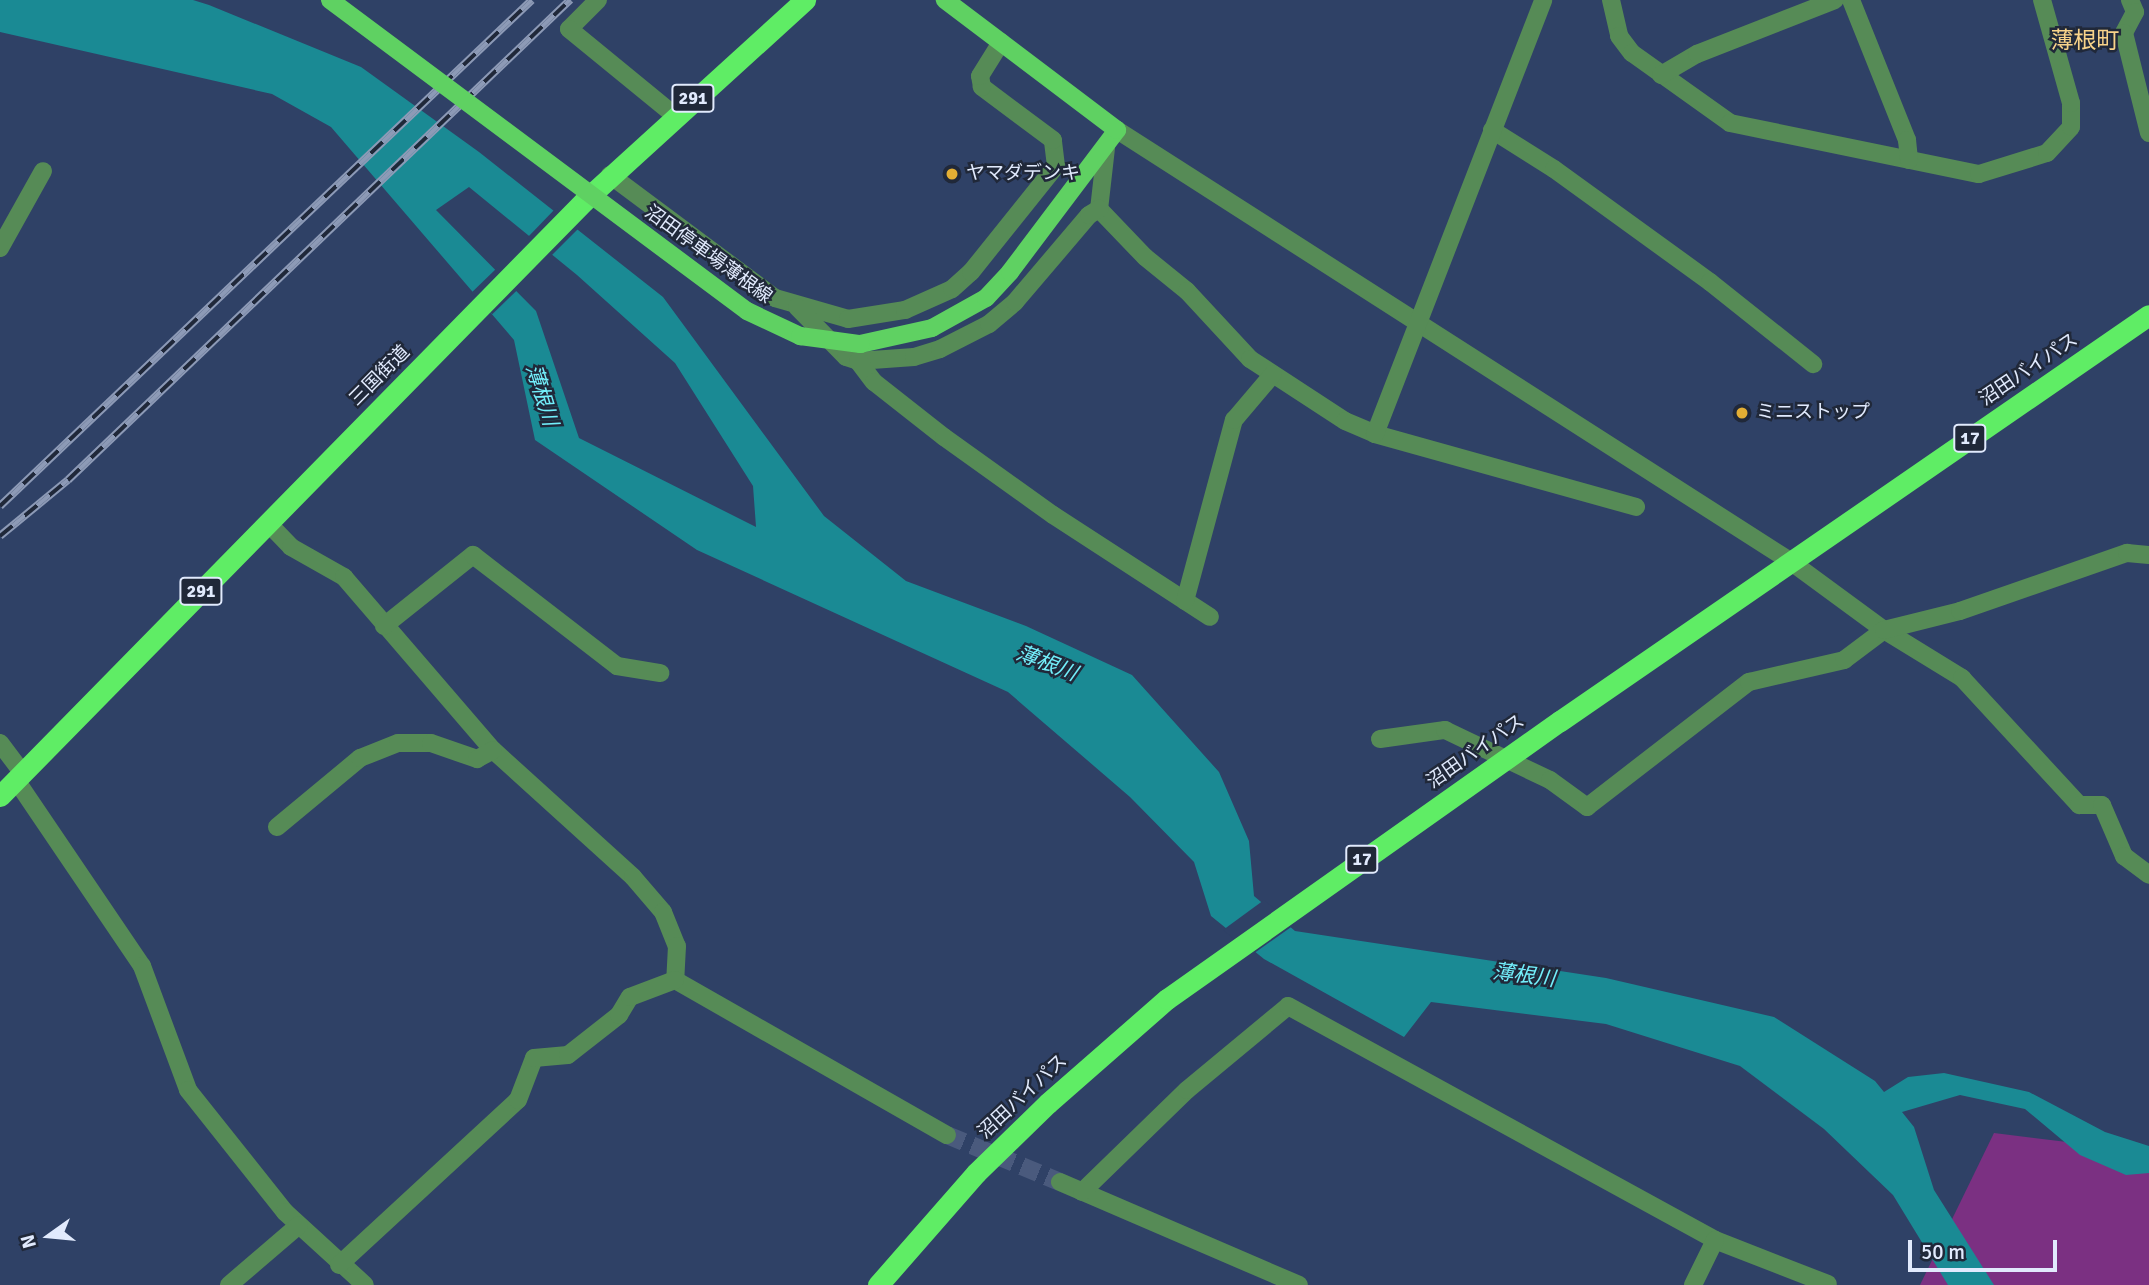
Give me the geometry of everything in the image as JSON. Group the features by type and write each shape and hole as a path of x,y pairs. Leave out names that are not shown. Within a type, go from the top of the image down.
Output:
{"highway":[{"name":"三国街道","path":"0,796 584,201 674,115 805,0"},
{"name":"沼田バイパス","path":"878,1285 976,1173 1048,1103 1167,999 1560,721 2149,314"}],"main road":[{"name":"沼田停車場薄根線","path":"330,0 747,311 800,336 859,352 932,328 986,298 1106,148 1117,130"},
{"path":"945,0 1117,130"}],"street":[{"path":"598,0 569,29 674,115"},
{"path":"1375,434 1543,0"},
{"path":"1611,0 1619,36 1632,53 1730,123 1909,160 1988,173 2026,163 2063,139 2071,127 2071,103 2042,0"},
{"path":"1661,75 1697,54 1836,0"},
{"path":"1851,0 1907,140 1909,160"},
{"path":"2130,0 2135,12 2124,33 2149,133"},
{"path":"610,176 709,253 775,298 797,307 848,319 876,317 905,310 952,289 971,272 1056,166 1053,140 982,87 980,76 1001,42"},
{"path":"1117,130 1416,324 1790,561 1884,630 1962,678 2079,804 2102,806 2124,856 2149,875"},
{"path":"1492,130 1554,169 1710,282 1813,364"},
{"path":"797,307 846,357 859,352 914,357 989,324 1100,209 1106,148"},
{"path":"0,248 7,216 43,171"},
{"path":"1100,209 1145,257 1187,291 1250,359 1345,421 1375,434 1636,507"},
{"path":"859,352 874,382 944,437 1210,617"},
{"path":"1185,601 1234,420 1273,374"},
{"path":"268,523 291,547 344,577 493,750 633,877 663,912 677,946 675,980"},
{"path":"1380,739 1445,730 1550,780 1587,807 1749,682 1843,660 1884,630 1960,611 2127,553 2149,555"},
{"path":"384,626 473,555 617,666 660,673"},
{"path":"0,743 142,966 188,1090 299,1225 339,1265 365,1285"},
{"path":"276,827 360,758 398,743 431,743 477,759 493,750"},
{"path":"339,1265 518,1100 534,1058 568,1055 619,1015 629,997 675,980 947,1135"},
{"path":"1082,1192 1187,1090 1288,1006 1715,1240 1828,1284"},
{"path":"1060,1182 1299,1285"},
{"path":"229,1285 299,1225"},
{"path":"1693,1285 1715,1240"}],"shaded area":[{"path":"1994,1133 2149,1152 2149,1285 1920,1285"}],"water":[{"name":"薄根川","path":"0,0 193,0 361,67 479,152 663,297 824,516 906,581 1026,626 1132,675 1219,772 1249,841 1254,896 1295,931 1606,978 1774,1017 1875,1081 1884,1092 1908,1077 1944,1073 2029,1092 2105,1132 2149,1146 2149,1173 2126,1175 2080,1155 2025,1109 1960,1095 1902,1112 1914,1127 1934,1190 1994,1285 1948,1285 1893,1195 1824,1129 1740,1066 1606,1024 1431,1002 1404,1037 1264,959 1211,916 1194,862 1130,797 1008,692 697,550 535,440 514,340 331,127 272,94 0,32","holes":["469,187 577,275 675,363 753,486 756,527 579,438 536,311 436,210"]}],"pier":[{"path":"556,208 580,227 550,257 527,238"},
{"path":"498,267 519,289 492,314 471,293"},
{"path":"1264,900 1294,925 1253,954 1223,930"}],"tunnel":[{"path":"947,1135 1060,1182"}],"railway":[{"path":"0,506 532,0"},
{"path":"0,536 68,480 570,0"}],"place":[{"name":"ヤマダデンキ","path":"952,174"},
{"name":"ミニストップ","path":"1742,413"}],"district":[{"name":"薄根町","path":"2085,41"}]}
